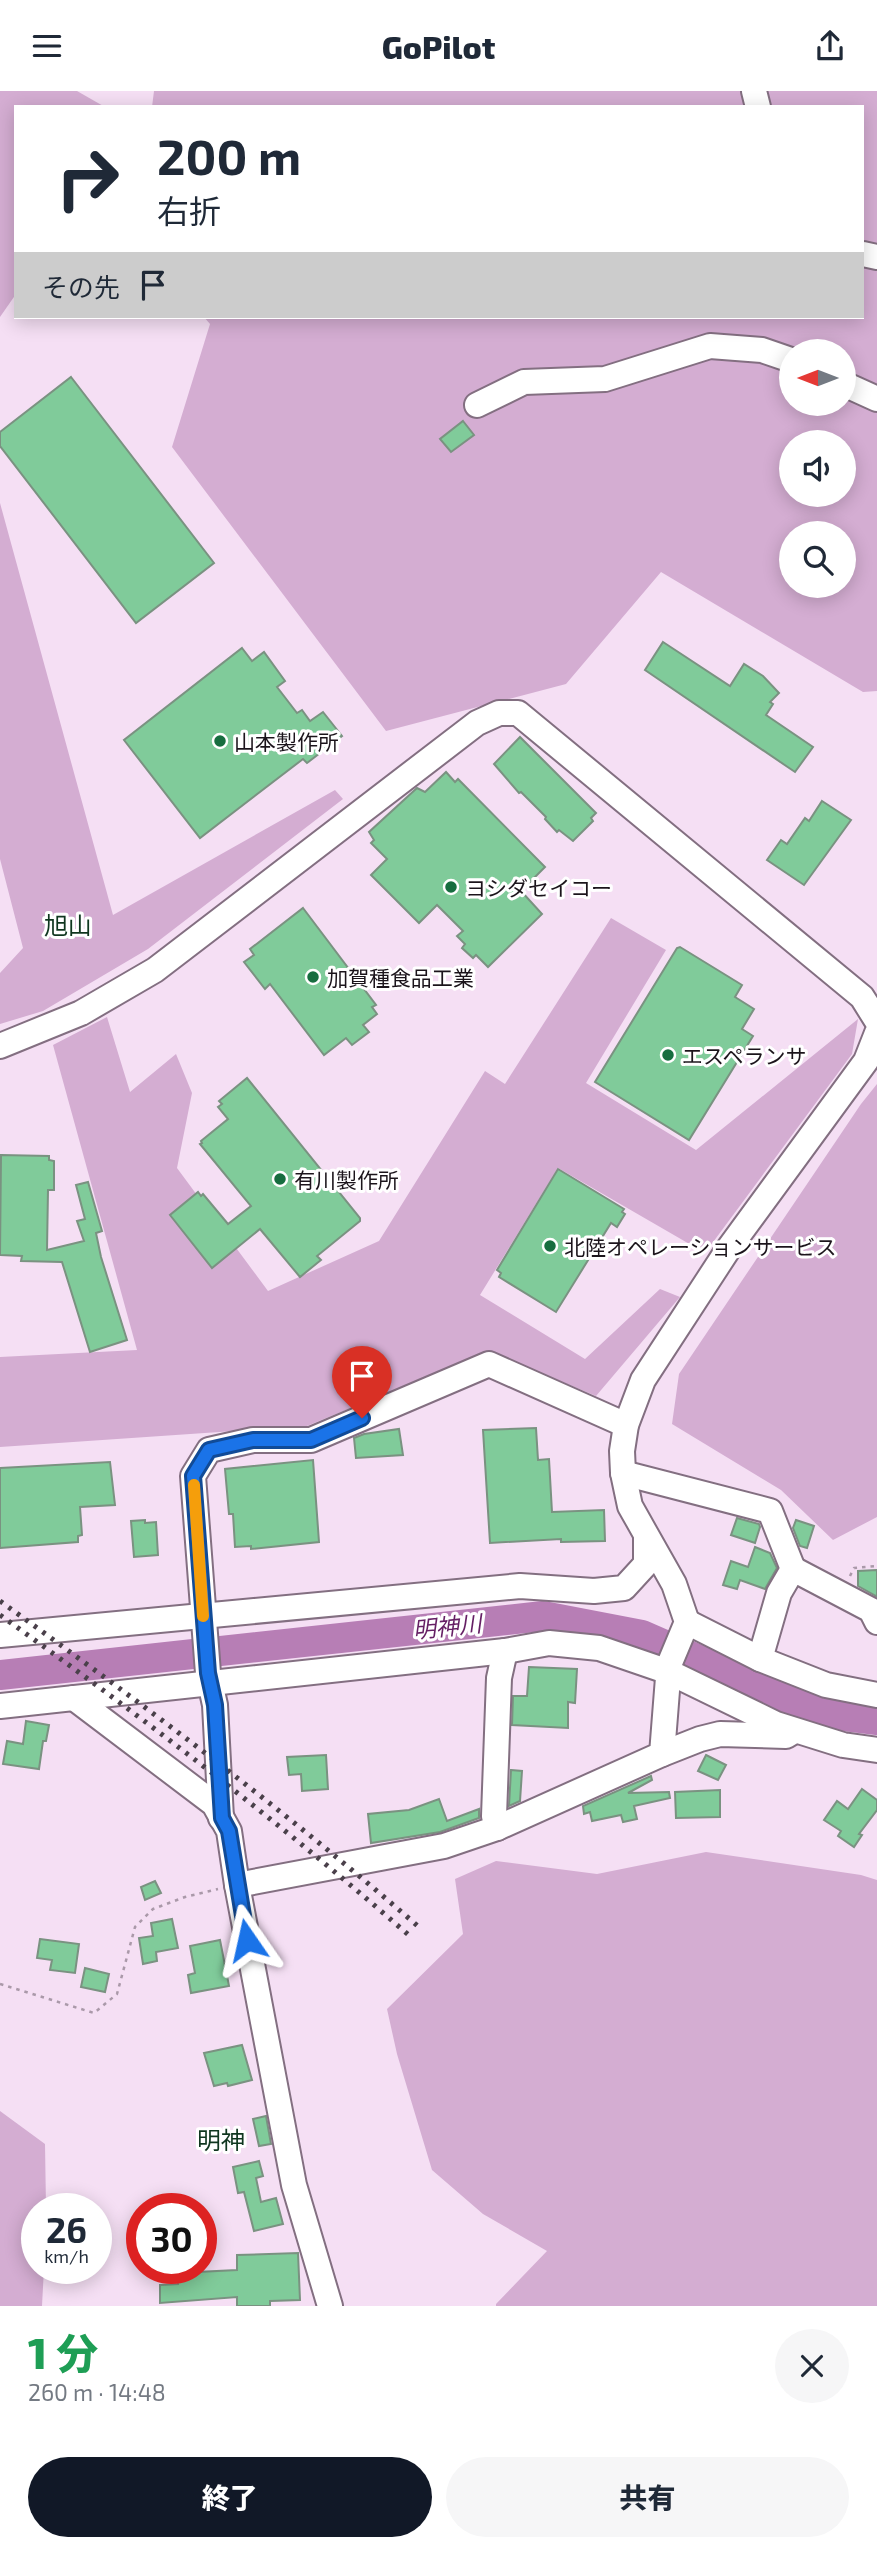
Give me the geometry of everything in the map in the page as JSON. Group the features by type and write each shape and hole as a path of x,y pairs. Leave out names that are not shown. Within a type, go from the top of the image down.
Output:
{"street":[{"path":"477,405 524,382 606,379 710,346 762,350 779,356"},
{"path":"856,389 877,399"},
{"path":"0,1046 80,1013 155,969 477,723 499,713 518,713 862,997 877,1021"},
{"path":"662,1754 669,1669 687,1622 674,1584 630,1506 623,1473 622,1451 626,1425 643,1380 729,1248 866,1061 877,1033"},
{"path":"222,1818 215,1705 203,1626 193,1476 209,1450 253,1440 311,1440 489,1364 626,1425"},
{"path":"623,1473 771,1511 793,1569 872,1610 877,1622"},
{"path":"0,1635 203,1626 520,1586 594,1591 624,1588 646,1564 646,1536"},
{"path":"760,1659 779,1593 793,1569"},
{"path":"687,1622 760,1659 826,1685 877,1695"},
{"path":"0,1706 209,1678 505,1651 548,1643 599,1648 669,1669 776,1724 843,1745 877,1751"},
{"path":"497,1828 494,1816 499,1678 505,1651"},
{"path":"74,1698 214,1804 229,1831 294,2185 330,2306"},
{"path":"237,1885 444,1846 497,1828 700,1739 720,1734 786,1736 793,1729"}],"path":[{"path":"850,1599 852,1571 858,1567 877,1566"},
{"path":"0,1984 94,2013 117,1994 135,1927 153,1909 185,1897 237,1885"}],"shaded area":[{"path":"0,91 77,91 102,105 14,105 14,297 0,317"},
{"path":"154,91 877,91 877,691 863,692 661,572 566,684 386,731 172,447 210,324 206,319 864,319 864,105 152,105"},
{"path":"0,503 113,915 335,790 343,799 148,949 43,1011 0,1024 0,973 23,948 0,859"},
{"path":"611,918 666,950 586,1083 696,1150 858,1019 852,1054 705,1253 558,1168 480,1295 585,1359 660,1289 680,1297 596,1396 488,1351 307,1426 0,1447 0,1357 137,1350 53,1045 107,1017 130,1092 176,1054 192,1093 177,1168 268,1291 379,1241 485,1071 505,1084"},
{"path":"877,1084 877,1517 833,1540 781,1490 672,1424 679,1374"},
{"path":"706,1852 861,1875 877,1880 877,2306 496,2306 547,2251 483,2214 432,2170 397,2054 387,2009 463,1934 455,1879 496,1861 597,1874"},
{"path":"0,2111 45,2144 46,2193 21,2193 21,2284 43,2284 42,2306 0,2306"}],"building":[{"path":"71,377 214,563 136,623 0,446 0,432"},
{"path":"463,421 474,435 451,452 440,439"},
{"path":"663,642 730,686 744,664 763,676 779,693 770,702 773,704 766,715 813,747 795,772 645,670"},
{"name":"山本製作所","path":"242,648 252,661 264,652 285,681 277,687 297,713 302,710 310,721 323,712 342,736 307,763 303,759 200,838 124,740"},
{"path":"520,737 596,813 591,818 593,821 573,841 559,830 557,832 546,817 519,793 494,764"},
{"name":"ヨシダセイコー","path":"446,772 455,782 458,779 545,867 521,891 542,914 488,967 476,955 473,958 462,948 465,944 457,936 463,931 437,905 419,923 371,875 387,859 371,843 374,840 369,832 417,788 425,792"},
{"path":"822,801 851,820 804,885 767,860 781,840 787,844 805,818 809,821"},
{"name":"加賀種食品工業","path":"303,908 376,1005 372,1007 377,1014 363,1025 369,1032 352,1045 346,1038 324,1055 270,984 265,989 244,962 254,955 250,949"},
{"name":"エスペランサ","path":"680,947 742,985 735,997 754,1009 742,1029 753,1036 689,1140 595,1082"},
{"name":"有川製作所","path":"247,1078 360,1218 360,1221 317,1256 321,1260 300,1277 260,1229 212,1268 170,1215 198,1192 201,1196 203,1194 228,1224 251,1206 200,1144 228,1119 218,1107 222,1104 219,1101"},
{"path":"1,1155 49,1156 49,1160 54,1161 54,1190 48,1190 47,1250 84,1241 77,1221 85,1219 76,1185 88,1182 102,1231 96,1233 101,1257 127,1340 90,1352 62,1262 21,1261 22,1256 0,1255"},
{"name":"北陸オペレーションサービス","path":"558,1169 624,1209 622,1212 625,1214 617,1227 611,1223 556,1312 499,1277 501,1273 497,1270"},
{"path":"536,1428 538,1460 549,1459 552,1512 604,1510 605,1541 561,1542 561,1539 490,1543 483,1430"},
{"path":"399,1429 403,1455 356,1458 354,1438"},
{"path":"313,1460 319,1542 251,1549 251,1546 235,1547 233,1514 229,1514 225,1469"},
{"path":"110,1462 115,1505 80,1507 82,1535 78,1536 78,1542 0,1548 0,1468"},
{"path":"737,1518 759,1524 755,1543 731,1535"},
{"path":"145,1520 145,1523 156,1522 158,1555 134,1557 131,1521"},
{"path":"796,1520 814,1526 807,1548 800,1546 793,1528"},
{"path":"755,1547 770,1553 777,1568 765,1589 740,1580 737,1589 723,1585 731,1561 748,1567"},
{"path":"877,1570 876,1596 858,1586 858,1571"},
{"path":"529,1667 577,1669 575,1703 568,1702 568,1728 512,1725 513,1696 527,1696"},
{"path":"26,1721 49,1725 46,1741 43,1741 39,1769 3,1764 7,1741 23,1744"},
{"path":"326,1755 328,1789 302,1791 301,1774 289,1775 287,1757"},
{"path":"706,1755 726,1765 718,1780 698,1771"},
{"path":"511,1770 522,1771 520,1801 509,1806"},
{"path":"651,1776 652,1780 628,1793 669,1792 670,1798 634,1806 637,1819 623,1822 621,1815 592,1821 590,1812 584,1814 583,1806"},
{"path":"862,1789 877,1800 877,1810 859,1834 862,1835 854,1847 838,1836 841,1831 824,1820 837,1801 848,1809"},
{"path":"720,1790 720,1817 676,1818 675,1792"},
{"path":"439,1799 447,1821 479,1809 479,1818 440,1832 371,1843 368,1814 409,1810"},
{"path":"155,1881 161,1893 145,1900 141,1887"},
{"path":"172,1919 178,1948 156,1952 157,1961 143,1964 139,1938 153,1936 151,1923"},
{"path":"40,1939 79,1944 75,1973 50,1970 52,1960 37,1958"},
{"path":"220,1940 229,1986 191,1993 188,1975 195,1973 190,1946"},
{"path":"85,1968 109,1974 105,1992 81,1987"},
{"path":"242,2045 252,2080 228,2086 227,2083 214,2086 204,2053"},
{"path":"266,2116 271,2144 259,2146 253,2119"},
{"path":"259,2161 263,2176 256,2178 261,2202 276,2198 283,2224 254,2231 244,2192 238,2193 233,2167"},
{"path":"298,2253 300,2300 270,2301 270,2306 237,2306 237,2297 160,2303 160,2285 217,2284 217,2271 237,2270 237,2255"}],"waterway":[{"name":"明神川","path":"0,1675 543,1616 642,1635 820,1713 877,1720"}],"railway":[{"path":"0,1601 214,1760 318,1842 420,1928"},
{"path":"0,1615 210,1771 412,1938"}],"slow traffic":[{"path":"194,1485 203,1616"}],"place":[{"name":"山本製作所","path":"220,741"},
{"name":"ヨシダセイコー","path":"451,887"},
{"name":"加賀種食品工業","path":"313,977"},
{"name":"エスペランサ","path":"668,1055"},
{"name":"有川製作所","path":"280,1179"},
{"name":"北陸オペレーションサービス","path":"550,1246"}],"district":[{"name":"旭山","path":"68,924"},
{"name":"明神","path":"221,2139"}],"route":[{"path":"247,1940 229,1831 222,1818 215,1705 208,1673 193,1476 209,1450 253,1440 311,1440 362,1418"}]}
